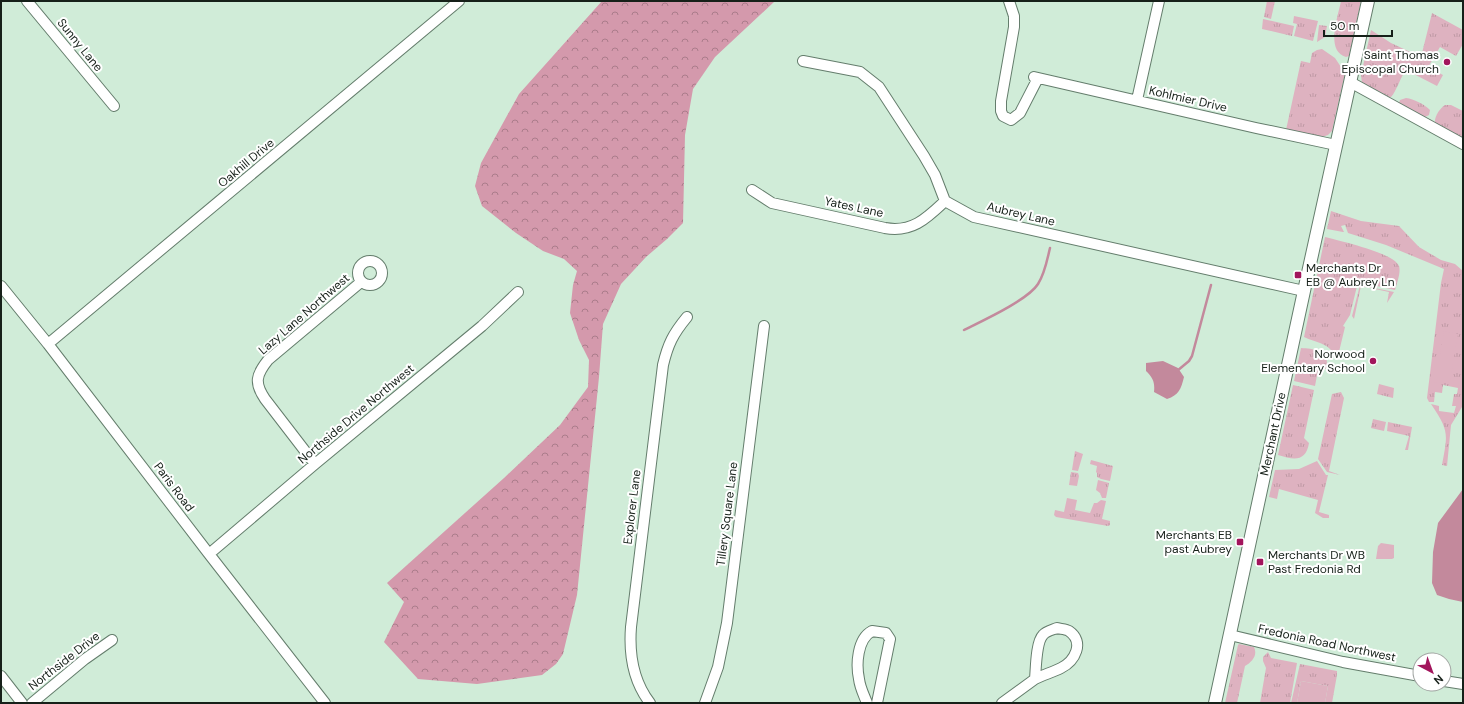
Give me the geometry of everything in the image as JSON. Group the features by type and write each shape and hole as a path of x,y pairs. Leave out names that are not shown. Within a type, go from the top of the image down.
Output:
{"main road":[{"name":"Merchant Drive","path":"1215,703 1368,1"}],"street":[{"name":"Sunny Lane","path":"27,1 114,106"},
{"name":"Oakhill Drive","path":"48,344 459,1"},
{"name":"Kohlmier Drive","path":"1009,1 1014,16 1014,27 1001,102 1001,111 1003,116 1011,120 1020,113 1036,78 1336,145"},
{"path":"1137,100 1159,1"},
{"path":"803,61 860,72 878,87 924,156 935,175 945,201"},
{"path":"1350,82 1463,144"},
{"name":"Yates Lane","path":"752,190 772,203 888,228 899,229 917,224 945,201"},
{"name":"Aubrey Lane","path":"945,201 974,217 1304,291"},
{"name":"Lazy Lane Northwest","path":"315,464 258,390 257,379 260,370 268,360 361,282"},
{"name":"Paris Road","path":"1,286 48,344 325,703"},
{"name":"Northside Drive Northwest","path":"209,554 482,326 518,292"},
{"name":"Explorer Lane","path":"650,703 641,687 631,658 631,627 663,365 668,344 687,317"},
{"name":"Tillery Square Lane","path":"705,703 718,667 727,623 764,326"},
{"path":"1002,703 1035,679 1062,667 1076,653 1078,646 1076,640 1068,631 1057,628 1047,631 1041,636 1038,644 1035,679"},
{"path":"867,703 859,680 857,664 864,639 872,631 886,633 890,638 877,703"},
{"name":"Fredonia Road Northwest","path":"1230,635 1343,662 1412,675"},
{"name":"Northside Drive","path":"32,703 85,659 112,640"},
{"path":"1,676 22,703"},
{"path":"1452,682 1463,684"}],"green space":[{"path":"602,1 774,2 715,57 693,89 685,135 683,223 646,257 621,284 603,324 577,595 563,654 556,664 542,675 477,684 418,679 384,642 404,602 387,583 504,478 560,425 588,387 589,360 579,340 570,313 573,285 577,271 564,259 543,251 516,233 482,206 475,186 481,163 519,94"},
{"path":"1267,1 1275,1 1271,19 1264,17"},
{"path":"1341,1 1361,1 1349,56 1346,57 1340,54 1334,41 1334,33"},
{"path":"1432,13 1463,30 1463,44 1456,56 1440,47 1427,69 1437,75 1439,73 1443,75 1437,86 1406,70 1391,97 1362,83 1361,75 1371,30 1391,43 1421,57"},
{"path":"1294,16 1318,21 1313,41 1294,36 1297,24 1293,23"},
{"path":"1263,19 1294,26 1292,36 1262,29"},
{"path":"1319,25 1327,26 1325,37 1317,42"},
{"path":"1322,49 1335,58 1345,73 1332,131 1328,135 1322,137 1286,130 1301,61 1310,63 1312,53"},
{"path":"1406,98 1425,106 1430,110 1429,115 1425,117 1399,103 1400,100"},
{"path":"1445,105 1451,105 1463,111 1463,139 1435,123 1435,118 1441,108"},
{"path":"1331,211 1361,221 1399,226 1419,247 1441,260 1455,264 1463,271 1462,407 1451,425 1447,466 1442,465 1446,433 1441,420 1431,404 1439,406 1439,411 1454,413 1456,406 1452,406 1454,394 1457,394 1458,388 1443,385 1442,393 1435,392 1434,402 1429,402 1427,398 1444,269 1386,245 1348,233 1345,225 1341,226 1344,232 1327,229"},
{"path":"1325,237 1377,252 1395,261 1399,266 1400,271 1395,290 1358,282 1350,315 1343,326 1345,327 1338,356 1335,356 1325,345 1304,337"},
{"path":"1360,285 1394,292 1387,303 1389,292 1361,286 1354,319 1352,316"},
{"path":"1444,331 1458,334 1450,381 1449,383 1431,382 1433,358 1440,354"},
{"path":"1301,348 1321,352 1326,358 1326,369 1319,365 1315,386 1294,381"},
{"path":"1379,384 1394,388 1393,398 1377,394"},
{"path":"1293,385 1314,390 1304,438 1309,443 1305,454 1298,458 1289,458 1278,455"},
{"path":"1341,392 1344,398 1329,471 1340,475 1327,472 1318,459 1332,394"},
{"path":"1373,419 1386,422 1384,431 1371,428"},
{"path":"1388,422 1412,427 1408,450 1405,450 1409,436 1387,431"},
{"path":"1075,451 1083,454 1078,471 1072,470"},
{"path":"1091,460 1113,466 1110,481 1097,477 1097,466 1090,464"},
{"path":"1317,461 1326,475 1328,475 1319,512 1329,515 1329,518 1323,518 1315,513 1318,500 1279,489 1277,499 1269,497 1275,470 1299,469"},
{"path":"1071,472 1078,473 1079,476 1077,486 1069,485"},
{"path":"1098,480 1109,483 1106,498 1102,498 1100,493 1096,490"},
{"path":"1067,498 1077,500 1075,510 1090,513 1094,503 1101,500 1106,501 1102,519 1110,521 1110,525 1108,526 1056,517 1054,515 1055,510 1064,512"},
{"path":"1381,543 1394,545 1394,558 1376,559 1378,546"},
{"path":"1238,645 1254,647 1255,655 1245,666 1237,703 1225,703"},
{"path":"1268,652 1271,658 1297,663 1290,703 1260,703 1266,668 1263,657"},
{"path":"1300,664 1337,671 1332,703 1325,703 1328,686 1301,681 1297,703 1291,703"},
{"path":"1301,681 1328,686 1325,703 1297,703"}],"shaded area":[{"path":"1163,361 1178,368 1184,377 1179,391 1174,396 1167,399 1154,392 1153,380 1146,371 1146,363"},
{"path":"1463,489 1463,602 1437,595 1432,583 1433,552 1438,523"}],"waterway":[{"path":"964,330 1004,310 1025,297 1033,290 1038,284 1046,266 1050,248"},
{"path":"1177,371 1189,361 1192,356 1211,285"}],"place":[{"name":"Saint Thomas Episcopal Church","path":"1447,62"},
{"name":"Merchants Dr EB @ Aubrey Ln","path":"1298,275"},
{"name":"Norwood Elementary School","path":"1373,361"},
{"name":"Merchants EB past Aubrey","path":"1240,542"},
{"name":"Merchants Dr WB Past Fredonia Rd","path":"1260,562"}]}
